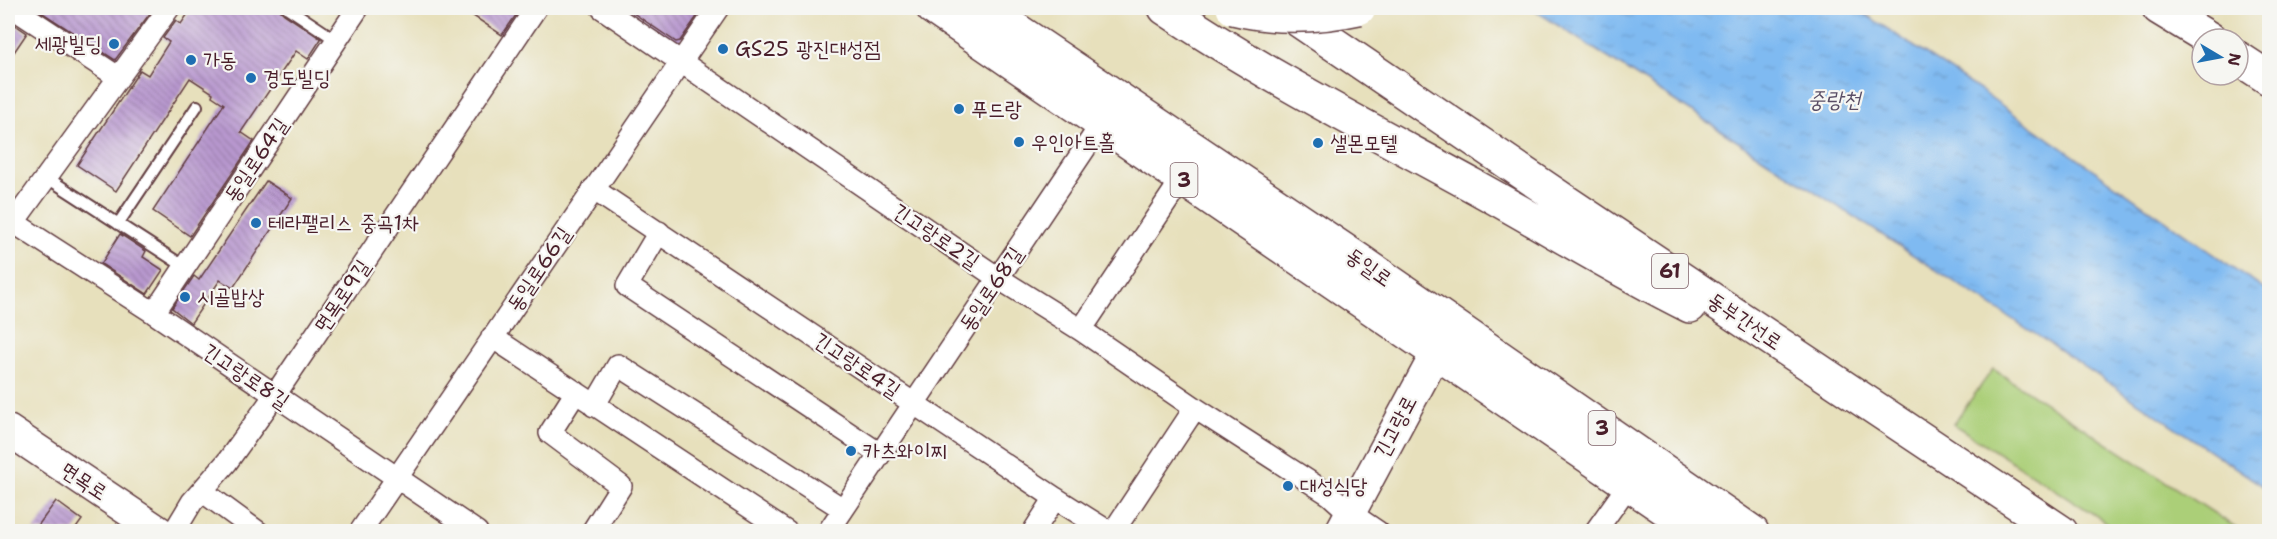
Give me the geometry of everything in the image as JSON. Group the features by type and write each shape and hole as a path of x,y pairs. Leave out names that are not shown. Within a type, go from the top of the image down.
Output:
{"main road":[{"name":"동일로","path":"933,8 1304,262 1444,338 1752,531"},
{"name":"동일로","path":"984,8 1360,261 1444,338 1629,484 1699,531"},
{"path":"1166,8 1267,72 1549,227 1649,285 1812,367"},
{"path":"1233,8 1269,14 1296,15 1359,8"},
{"name":"동부간선로","path":"1281,8 1812,367 2061,531"},
{"path":"2159,8 2193,25"},
{"path":"2250,66 2270,79"},
{"path":"1304,262 1335,266 1359,280 1364,272 1360,261"},
{"name":"긴고랑로","path":"1345,522 1444,338"},
{"name":"면목로","path":"8,430 160,531"}],"street":[{"path":"13,8 118,77"},
{"path":"10,226 169,8"},
{"name":"동일로64길","path":"154,313 358,8"},
{"name":"면목로9길","path":"174,531 192,502 227,462 275,396 536,8"},
{"name":"긴고랑로2길","path":"602,8 998,278 1081,330 1195,408 1330,495 1345,522 1378,531"},
{"name":"동일로66길","path":"360,531 718,8"},
{"name":"동일로68길","path":"828,531 1102,123"},
{"path":"1081,330 1182,179"},
{"name":"긴고랑로4길","path":"593,189 914,404 1109,531"},
{"name":"긴고랑로8길","path":"10,226 154,313 477,531"},
{"path":"659,232 627,286 880,454"},
{"path":"492,338 788,531"},
{"path":"594,406 618,365 843,509"},
{"path":"576,392 550,433 621,486 592,531"},
{"path":"1113,531 1195,408"},
{"path":"1595,531 1629,484"},
{"path":"201,491 258,531"},
{"path":"1033,531 1056,498"}],"lane":[{"path":"288,8 336,40"},
{"path":"118,224 197,106"},
{"path":"46,177 185,267"}],"green space":[{"path":"1993,369 2240,530 2120,531 1953,424"}],"water":[{"name":"중랑천","path":"1531,8 1856,8 1980,90 2269,293 2269,490 2046,341"}],"building":[{"path":"35,8 154,8 115,60"},
{"path":"192,8 278,8 321,39 308,59 296,51 241,132 254,141 190,236 153,211 224,104 212,96 213,93 190,78 116,191 77,165 140,70 148,75 169,42 163,38 176,20 181,24"},
{"path":"461,8 521,8 502,35"},
{"path":"626,8 703,8 680,41 676,42"},
{"path":"8,20 27,33 8,61"},
{"name":"테라팰리스 중곡1차","path":"266,181 292,198 233,288 220,280 191,323 172,308 194,276 199,280"},
{"path":"120,234 146,251 143,257 163,270 147,294 101,264"},
{"path":"56,501 82,520 74,531 34,531"}],"place":[{"name":"세광빌딩","path":"114,44"},
{"name":"GS25 광진대성점","path":"723,49"},
{"name":"가동","path":"191,60"},
{"name":"경도빌딩","path":"251,78"},
{"name":"푸드랑","path":"959,109"},
{"name":"우인아트홀","path":"1019,142"},
{"name":"샐몬모텔","path":"1318,143"},
{"name":"테라팰리스 중곡1차","path":"256,223"},
{"name":"시골밥상","path":"185,297"},
{"name":"카츠와이찌","path":"851,451"},
{"name":"대성식당","path":"1288,486"}]}
